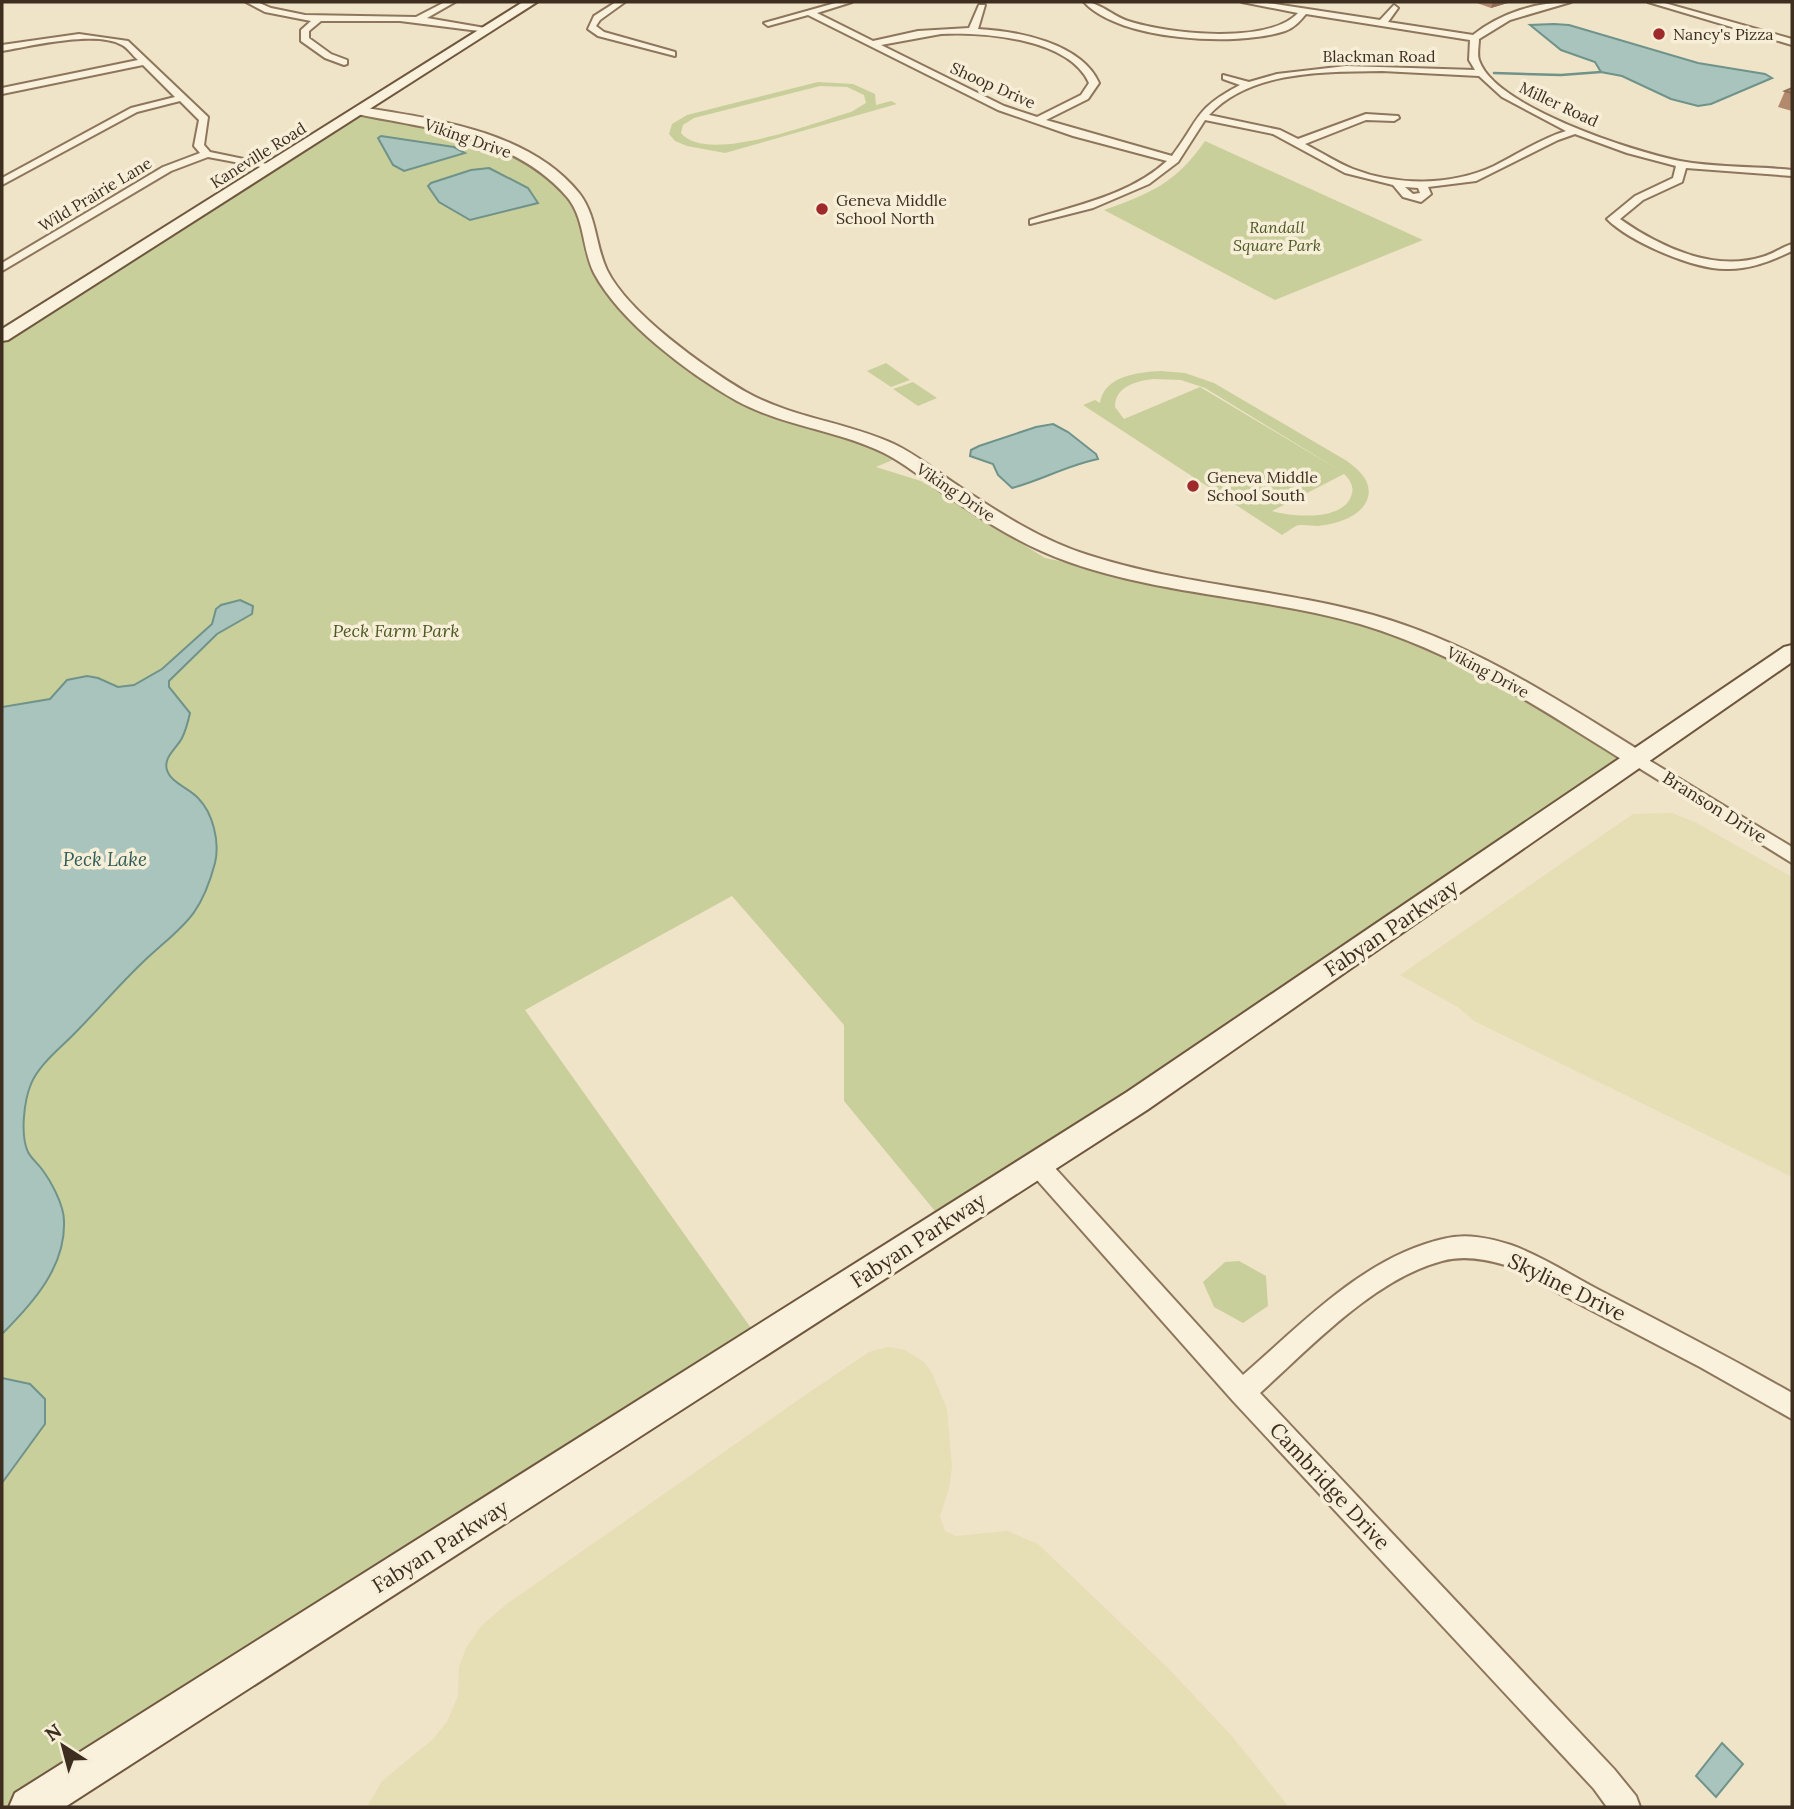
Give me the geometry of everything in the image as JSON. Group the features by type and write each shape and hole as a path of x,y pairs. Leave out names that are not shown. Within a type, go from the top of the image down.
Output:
{"main road":[{"name":"Kaneville Road","path":"2,336 531,2"},
{"name":"Fabyan Parkway","path":"29,1807 1137,1101 1792,652"}],"street":[{"path":"250,2 265,10 317,20 417,20 486,29"},
{"path":"417,20 452,2"},
{"path":"621,2 597,18 591,27 601,34 672,54"},
{"path":"768,23 848,2"},
{"path":"1088,2 1093,8 1114,18 1170,35 1265,32 1283,28 1294,22 1303,12"},
{"path":"1246,2 1475,38 1490,26 1513,14 1567,2"},
{"path":"1652,2 1792,42"},
{"path":"973,29 982,7"},
{"path":"1381,24 1394,8"},
{"name":"Shoop Drive","path":"808,12 941,79 1037,121 1174,160"},
{"path":"317,20 305,30 304,39 328,57 344,62"},
{"path":"872,44 912,33 973,29 1033,40 1071,57 1089,69 1094,83 1085,97 1037,121"},
{"path":"2,48 51,39 96,37 125,43 204,119 199,146 207,154 272,166"},
{"path":"1475,38 1474,59 1481,73"},
{"path":"2,91 145,62"},
{"name":"Blackman Road","path":"1034,222 1125,191 1146,180 1174,160 1201,116 1219,100 1250,86 1279,77 1318,71 1365,69 1481,73"},
{"path":"941,79 959,73"},
{"name":"Miller Road","path":"1481,73 1497,90 1527,110 1655,159 1682,165 1792,173"},
{"path":"1226,77 1250,86"},
{"path":"2,182 134,110 181,98"},
{"name":"Viking Drive","path":"361,111 421,121 486,141 526,159 551,176 573,195 589,222 600,270 627,308 653,331 742,397 893,450 1002,524 1027,538 1079,559 1356,617 1444,648 1486,669 1637,759"},
{"path":"1201,116 1276,132 1342,168 1397,183 1409,198 1421,199 1426,194 1422,185 1472,179 1553,138 1576,131"},
{"path":"1297,143 1327,134 1366,117 1394,118"},
{"name":"Wild Prairie Lane","path":"2,268 167,169 207,154"},
{"path":"1682,165 1678,180 1639,198 1613,219 1644,241 1686,257 1724,266 1765,260 1792,247"},
{"name":"Branson Drive","path":"1637,759 1792,856"},
{"name":"Cambridge Drive","path":"1037,1164 1242,1392 1604,1779 1625,1807"},
{"name":"Skyline Drive","path":"1242,1392 1365,1288 1410,1260 1452,1248 1474,1247 1510,1256 1709,1359 1792,1407"}],"shaded area":[{"path":"1672,813 1695,822 1792,877 1792,1177 1474,1021 1458,1007 1400,975 1633,814"},
{"path":"888,1347 905,1350 924,1362 932,1373 947,1409 952,1467 940,1516 945,1531 956,1536 1007,1531 1038,1544 1167,1667 1231,1735 1289,1807 367,1807 382,1781 432,1740 447,1722 458,1696 459,1667 466,1648 481,1626 508,1603 801,1398 869,1352"}],"green space":[{"path":"818,82 853,84 875,94 876,105 891,101 897,104 725,153 675,141 669,134 672,124 687,115","holes":["820,86 847,87 864,95 866,103 851,112 789,131 737,143 714,145 694,142 681,133 683,125 694,118"]},
{"name":"Peck Farm Park","path":"361,111 407,118 511,151 573,195 593,243 627,308 742,397 902,456 876,467 921,481 1045,558 1400,631 1637,759 944,1222 844,1101 844,1025 732,896 525,1010 761,1342 29,1807 2,1807 2,342"},
{"name":"Randall Square Park","path":"1205,141 1423,240 1275,300 1104,210 1149,192 1173,177"},
{"path":"886,363 910,380 891,387 867,371"},
{"path":"1152,372 1185,373 1214,383 1347,461 1366,481 1369,491 1365,504 1361,510 1340,521 1318,526 1298,525 1282,535 1083,405 1095,400 1100,403 1108,387 1123,377","holes":["1153,379 1181,380 1205,388 1344,473 1200,387 1124,419 1115,407 1119,394 1134,383","1344,474 1351,482 1352,493 1348,502 1340,509 1305,516 1272,511"]},
{"path":"913,382 937,398 918,406 893,389"},
{"path":"1239,1261 1266,1276 1268,1306 1243,1323 1214,1307 1203,1282 1225,1262"}],"water":[{"path":"1530,25 1569,25 1698,63 1765,74 1772,78 1711,104 1698,106 1671,99 1622,76 1601,72 1595,62 1561,50"},
{"path":"381,136 454,147 465,153 404,171 393,165 378,138"},
{"path":"489,168 528,188 538,203 470,220 439,202 428,186 471,170"},
{"path":"1053,424 1068,432 1096,454 1098,459 1012,488 998,475 993,464 970,456 971,450 979,446"},
{"name":"Peck Lake","path":"240,600 253,606 252,614 217,634 169,681 169,687 190,713 182,738 166,765 169,775 198,798 211,820 216,837 216,855 209,882 196,910 188,920 49,1058 31,1084 26,1099 24,1137 29,1154 49,1180 59,1201 64,1221 63,1238 59,1254 45,1284 2,1334 2,707 50,699 67,680 87,676 118,687 134,685 162,669 212,624 216,609"},
{"path":"2,1378 30,1384 45,1399 45,1424 2,1483"},
{"path":"1722,1743 1743,1764 1716,1797 1696,1776"}],"waterway":[{"path":"1494,73 1561,75 1601,72"}],"place":[{"name":"Nancy's Pizza","path":"1659,34"},
{"name":"Geneva Middle School North","path":"822,209"},
{"name":"Geneva Middle School South","path":"1193,486"}]}
